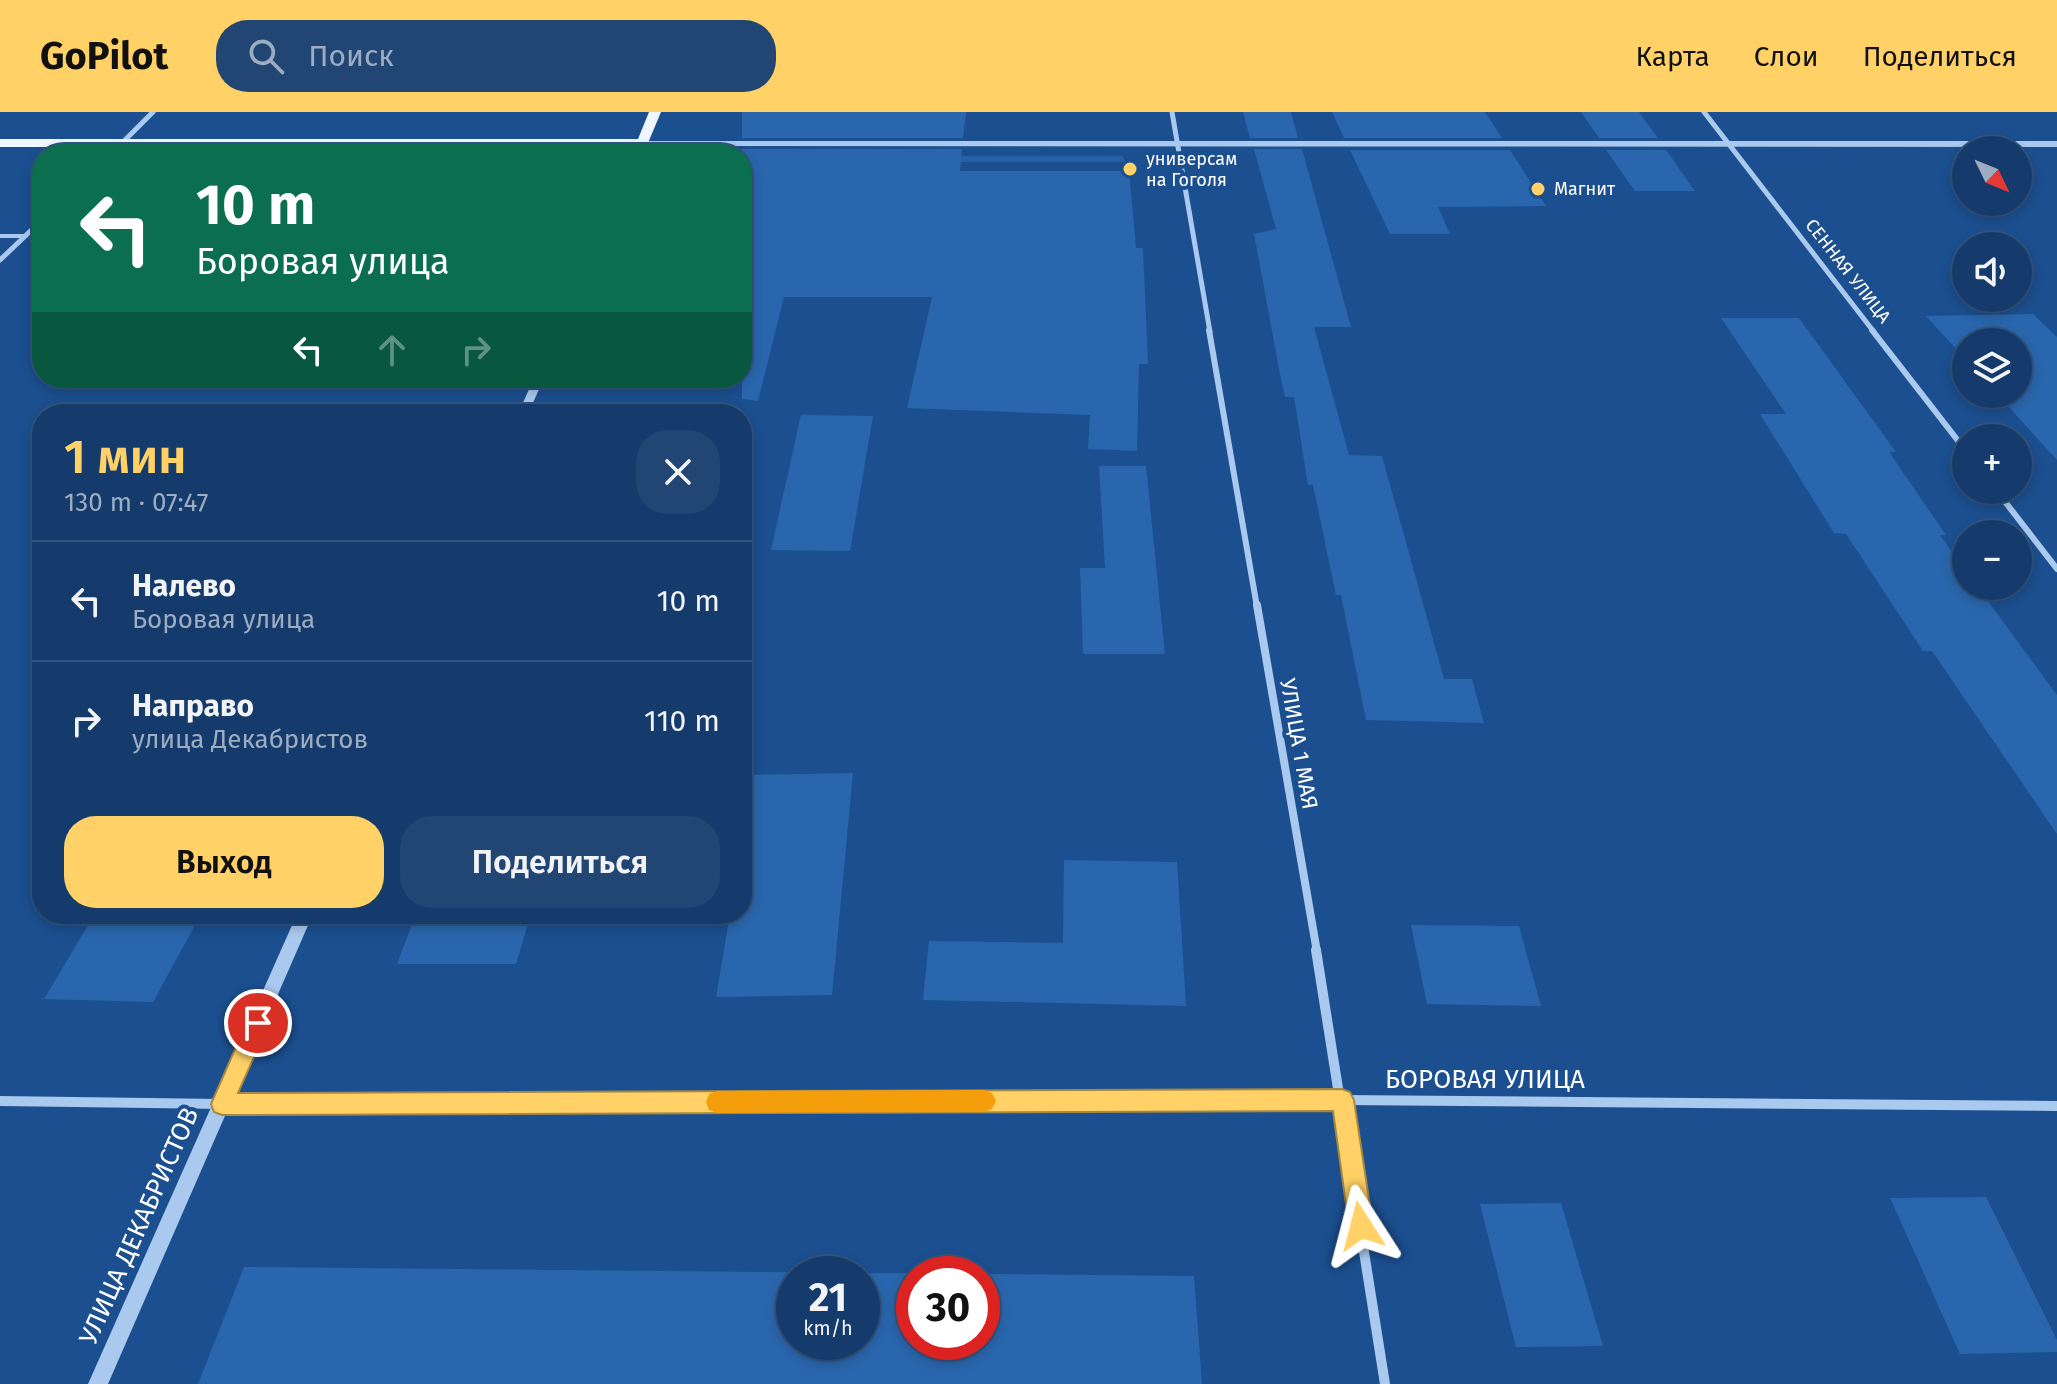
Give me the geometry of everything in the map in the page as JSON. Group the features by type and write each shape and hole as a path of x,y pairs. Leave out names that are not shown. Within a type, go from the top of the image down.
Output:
{"main road":[{"path":"641,144 655,112"},
{"path":"0,143 122,144"}],"street":[{"path":"122,144 153,112"},
{"name":"УЛИЦА 1 МАЯ","path":"1172,112 1342,1100 1385,1384"},
{"name":"СЕННАЯ УЛИЦА","path":"1704,112 1952,433"},
{"path":"752,147 1176,142 1731,146 2057,144"},
{"path":"0,260 32,230"},
{"path":"2007,504 2057,569"},
{"name":"УЛИЦА ДЕКАБРИСТОВ","path":"98,1384 301,924"},
{"name":"БОРОВАЯ УЛИЦА","path":"0,1101 222,1104 1342,1100 2057,1106"}],"lane":[{"path":"0,236 26,236"}],"shaded area":[{"path":"752,156 1123,156 1125,162 752,162"}],"building":[{"path":"742,112 966,112 963,138 742,138"},
{"path":"1243,112 1291,112 1298,138 1250,138"},
{"path":"1332,112 1485,112 1502,138 1344,138"},
{"path":"1581,112 1639,112 1658,138 1599,138"},
{"path":"752,149 962,149 960,171 1129,171 1136,248 1143,248 1148,364 1139,364 1137,451 1088,449 1090,415 907,408 932,297 784,297 758,401 742,399 742,388 752,388"},
{"path":"1254,149 1302,149 1351,327 1314,327 1349,455 1382,456 1444,679 1472,679 1484,723 1366,720 1341,595 1336,595 1313,485 1308,485 1294,397 1285,397 1280,374 1254,234 1276,229"},
{"path":"1350,150 1510,150 1546,206 1438,207 1450,234 1390,234"},
{"path":"1606,150 1666,150 1695,191 1635,191"},
{"path":"2033,314 2057,337 2057,460 2032,432 2032,424 2024,424 2010,408 2032,408 2032,328 1952,328 1952,345 1926,316"},
{"path":"1721,318 1799,318 1896,452 1889,452 1946,535 1940,535 1952,552 1952,600 1987,600 2057,695 2057,834 1932,651 1923,651 1846,534 1834,533 1760,414 1786,414"},
{"path":"801,415 873,416 850,551 771,550"},
{"path":"1099,466 1146,466 1165,654 1083,654 1080,568 1105,568"},
{"path":"853,773 832,995 716,997 728,924 752,924 752,775"},
{"path":"1064,860 1177,862 1186,1006 923,1000 929,941 1063,943"},
{"path":"89,924 195,925 153,1002 44,999"},
{"path":"412,924 528,924 516,964 397,964"},
{"path":"1411,925 1519,926 1541,1006 1427,1004"},
{"path":"1986,1197 2057,1340 2057,1352 1960,1354 1890,1198"},
{"path":"1561,1203 1603,1346 1516,1347 1480,1204"},
{"path":"244,1267 776,1272 776,1360 880,1360 880,1273 896,1273 896,1360 1000,1360 1000,1274 1194,1276 1202,1384 198,1384"}],"slow traffic":[{"path":"717,1102 984,1101"}],"place":[{"name":"универсам на Гоголя","path":"1130,169"},
{"name":"Магнит","path":"1538,189"}],"route":[{"path":"258,1023 222,1104 1342,1100 1361,1226"}]}
